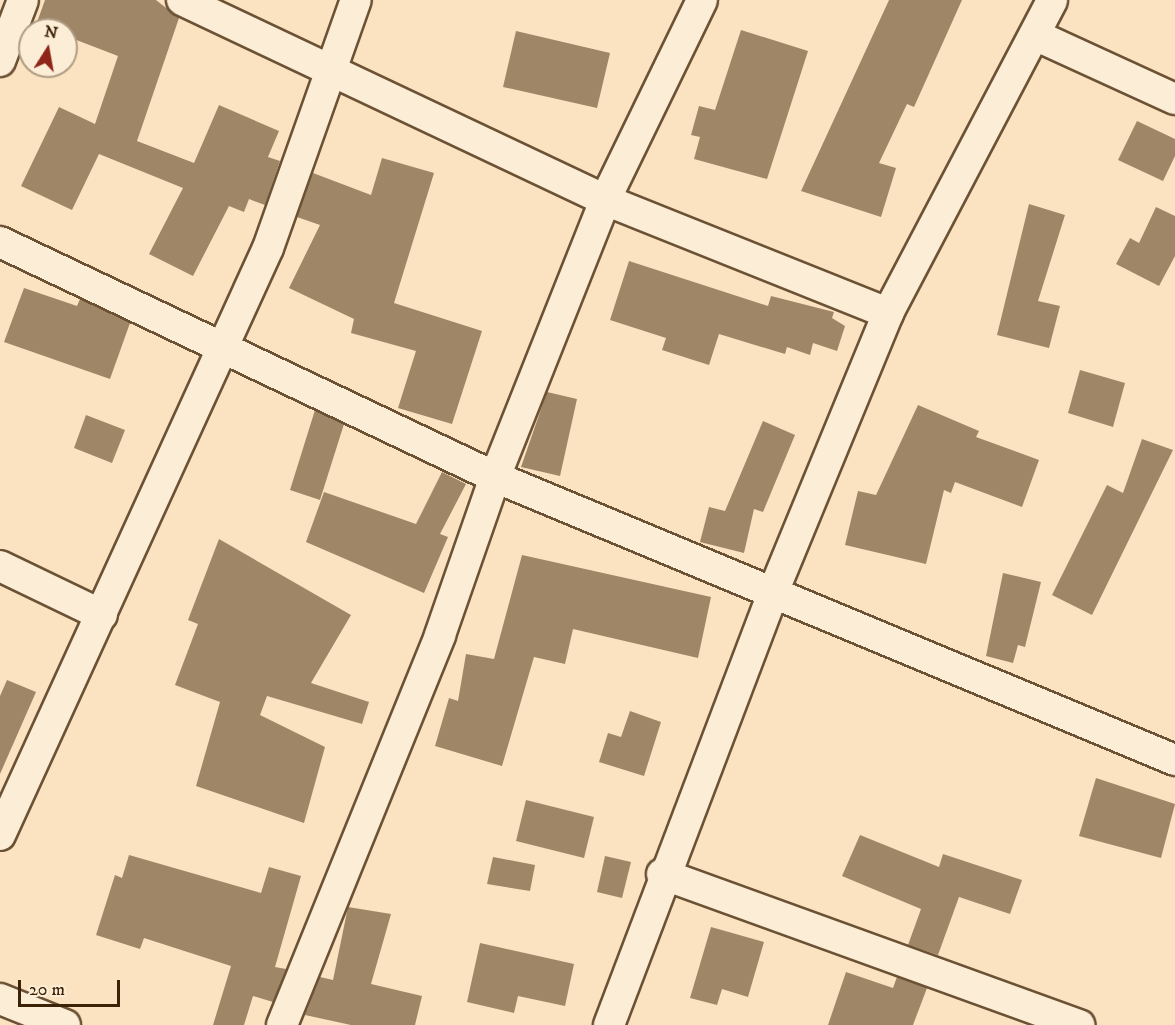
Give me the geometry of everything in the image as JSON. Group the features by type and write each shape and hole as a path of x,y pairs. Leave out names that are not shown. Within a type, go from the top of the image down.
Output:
{"street":[{"path":"0,61 23,0"},
{"path":"182,0 331,67 605,200 888,313"},
{"path":"0,835 268,248 356,0"},
{"path":"282,1025 440,636 495,477 605,200 702,0"},
{"path":"609,1025 663,874 774,590 888,313 1052,0"},
{"path":"1035,35 1175,99"},
{"path":"0,242 222,350 495,477 774,590 1118,740 1175,760"},
{"path":"0,566 102,615"},
{"path":"663,874 1080,1025"},
{"path":"0,999 65,1025"}],"building":[{"path":"45,0 156,0 179,18 137,141 194,163 219,105 279,131 268,157 280,161 265,205 249,199 244,212 229,206 193,276 149,254 183,188 99,154 72,210 21,186 59,107 95,124 118,56 78,41 78,18 39,18"},
{"path":"889,0 962,0 914,107 907,104 879,163 896,168 881,217 801,191"},
{"path":"741,30 808,51 767,179 694,159 700,137 691,135 699,106 715,110"},
{"path":"516,31 610,53 597,108 503,87"},
{"path":"1137,121 1175,139 1175,156 1163,181 1118,160"},
{"path":"382,158 434,173 394,303 482,331 452,424 398,408 416,351 351,333 354,319 289,288 320,225 297,217 313,173 371,195"},
{"path":"1029,204 1065,215 1038,301 1060,306 1049,348 997,335"},
{"path":"1156,207 1175,216 1175,256 1159,286 1116,264 1130,238 1139,243"},
{"path":"629,261 768,306 771,296 834,312 832,318 845,326 837,351 813,343 810,355 787,347 785,354 719,334 709,365 662,350 666,338 610,320"},
{"path":"24,288 77,306 80,299 130,323 110,379 4,342"},
{"path":"1080,370 1125,383 1113,427 1068,413"},
{"path":"547,392 577,399 560,476 521,467"},
{"path":"918,405 979,431 976,437 1039,460 1022,507 955,482 951,493 944,490 926,564 845,545 858,491 876,495"},
{"path":"315,410 344,424 320,500 290,490"},
{"path":"86,415 125,430 112,463 74,448"},
{"path":"763,421 795,435 763,512 754,509 744,553 700,542 709,507 725,511"},
{"path":"1142,439 1173,450 1092,615 1052,595 1107,485 1123,493"},
{"path":"442,472 466,484 440,534 448,537 424,593 306,542 324,492 416,524"},
{"path":"219,539 351,615 311,683 369,702 362,724 267,696 260,715 325,747 304,823 196,786 220,702 175,685 198,624 188,620"},
{"path":"522,555 711,597 698,658 573,629 565,664 534,657 502,766 435,746 449,698 458,701 466,654 494,659"},
{"path":"1003,573 1041,582 1025,647 1018,645 1013,663 986,656"},
{"path":"7,680 36,692 0,774 0,696"},
{"path":"630,711 661,722 644,776 599,762 608,733 621,737"},
{"path":"1096,778 1175,804 1161,858 1079,836"},
{"path":"526,800 594,817 584,858 516,841"},
{"path":"860,835 939,867 943,854 1022,880 1010,914 959,897 938,955 908,945 921,909 842,876"},
{"path":"129,855 261,893 269,867 301,876 275,967 286,969 273,1002 253,996 244,1025 213,1025 231,966 144,938 140,949 96,935 115,875 122,878"},
{"path":"605,856 631,862 622,898 597,892"},
{"path":"493,857 535,865 530,891 487,884"},
{"path":"348,907 391,914 371,984 422,996 415,1025 351,1025 305,1015 320,977 333,980"},
{"path":"711,927 764,942 748,997 722,989 717,1005 690,998"},
{"path":"480,943 574,964 565,1006 518,996 514,1013 467,1002"},
{"path":"846,972 893,988 897,977 927,988 913,1025 828,1025"}]}
